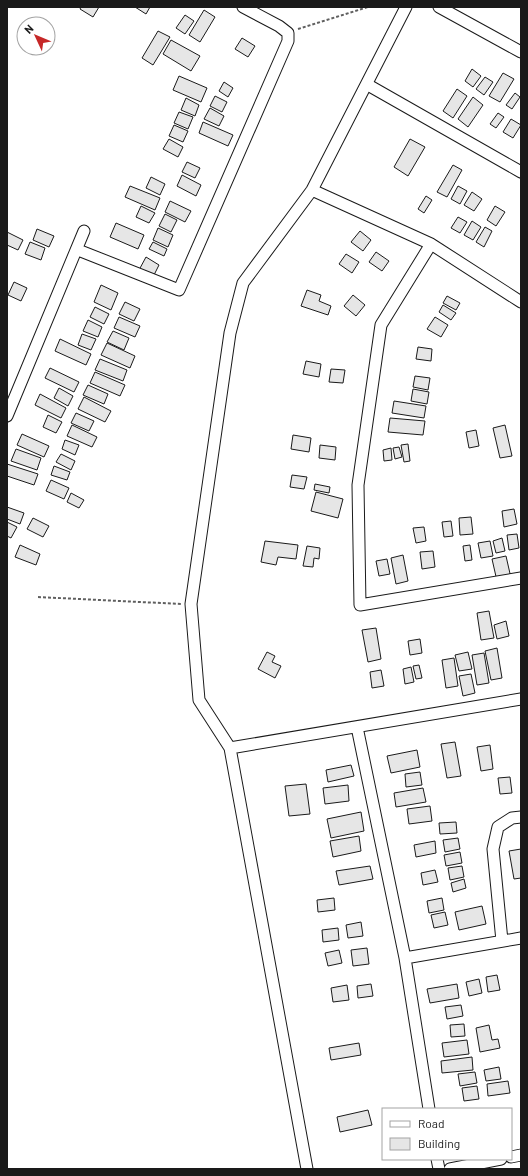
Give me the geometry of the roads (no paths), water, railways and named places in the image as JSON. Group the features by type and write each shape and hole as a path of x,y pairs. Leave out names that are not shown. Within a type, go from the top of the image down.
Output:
{"street":[{"path":"78,250 179,290 288,41 288,33 279,26 243,7"},
{"path":"307,1169 230,748 199,700 191,604 230,333 243,283 312,190 368,84 406,7"},
{"path":"440,7 521,52"},
{"path":"368,84 521,172"},
{"path":"312,190 431,244 521,302"},
{"path":"7,416 78,250 84,231"},
{"path":"431,244 380,325 358,485 360,605 521,578"},
{"path":"230,748 521,699"},
{"path":"357,727 404,958 429,1108"},
{"path":"502,941 493,848 498,827 512,818 521,817"},
{"path":"404,958 521,938"},
{"path":"450,1169 496,1160"}]}
